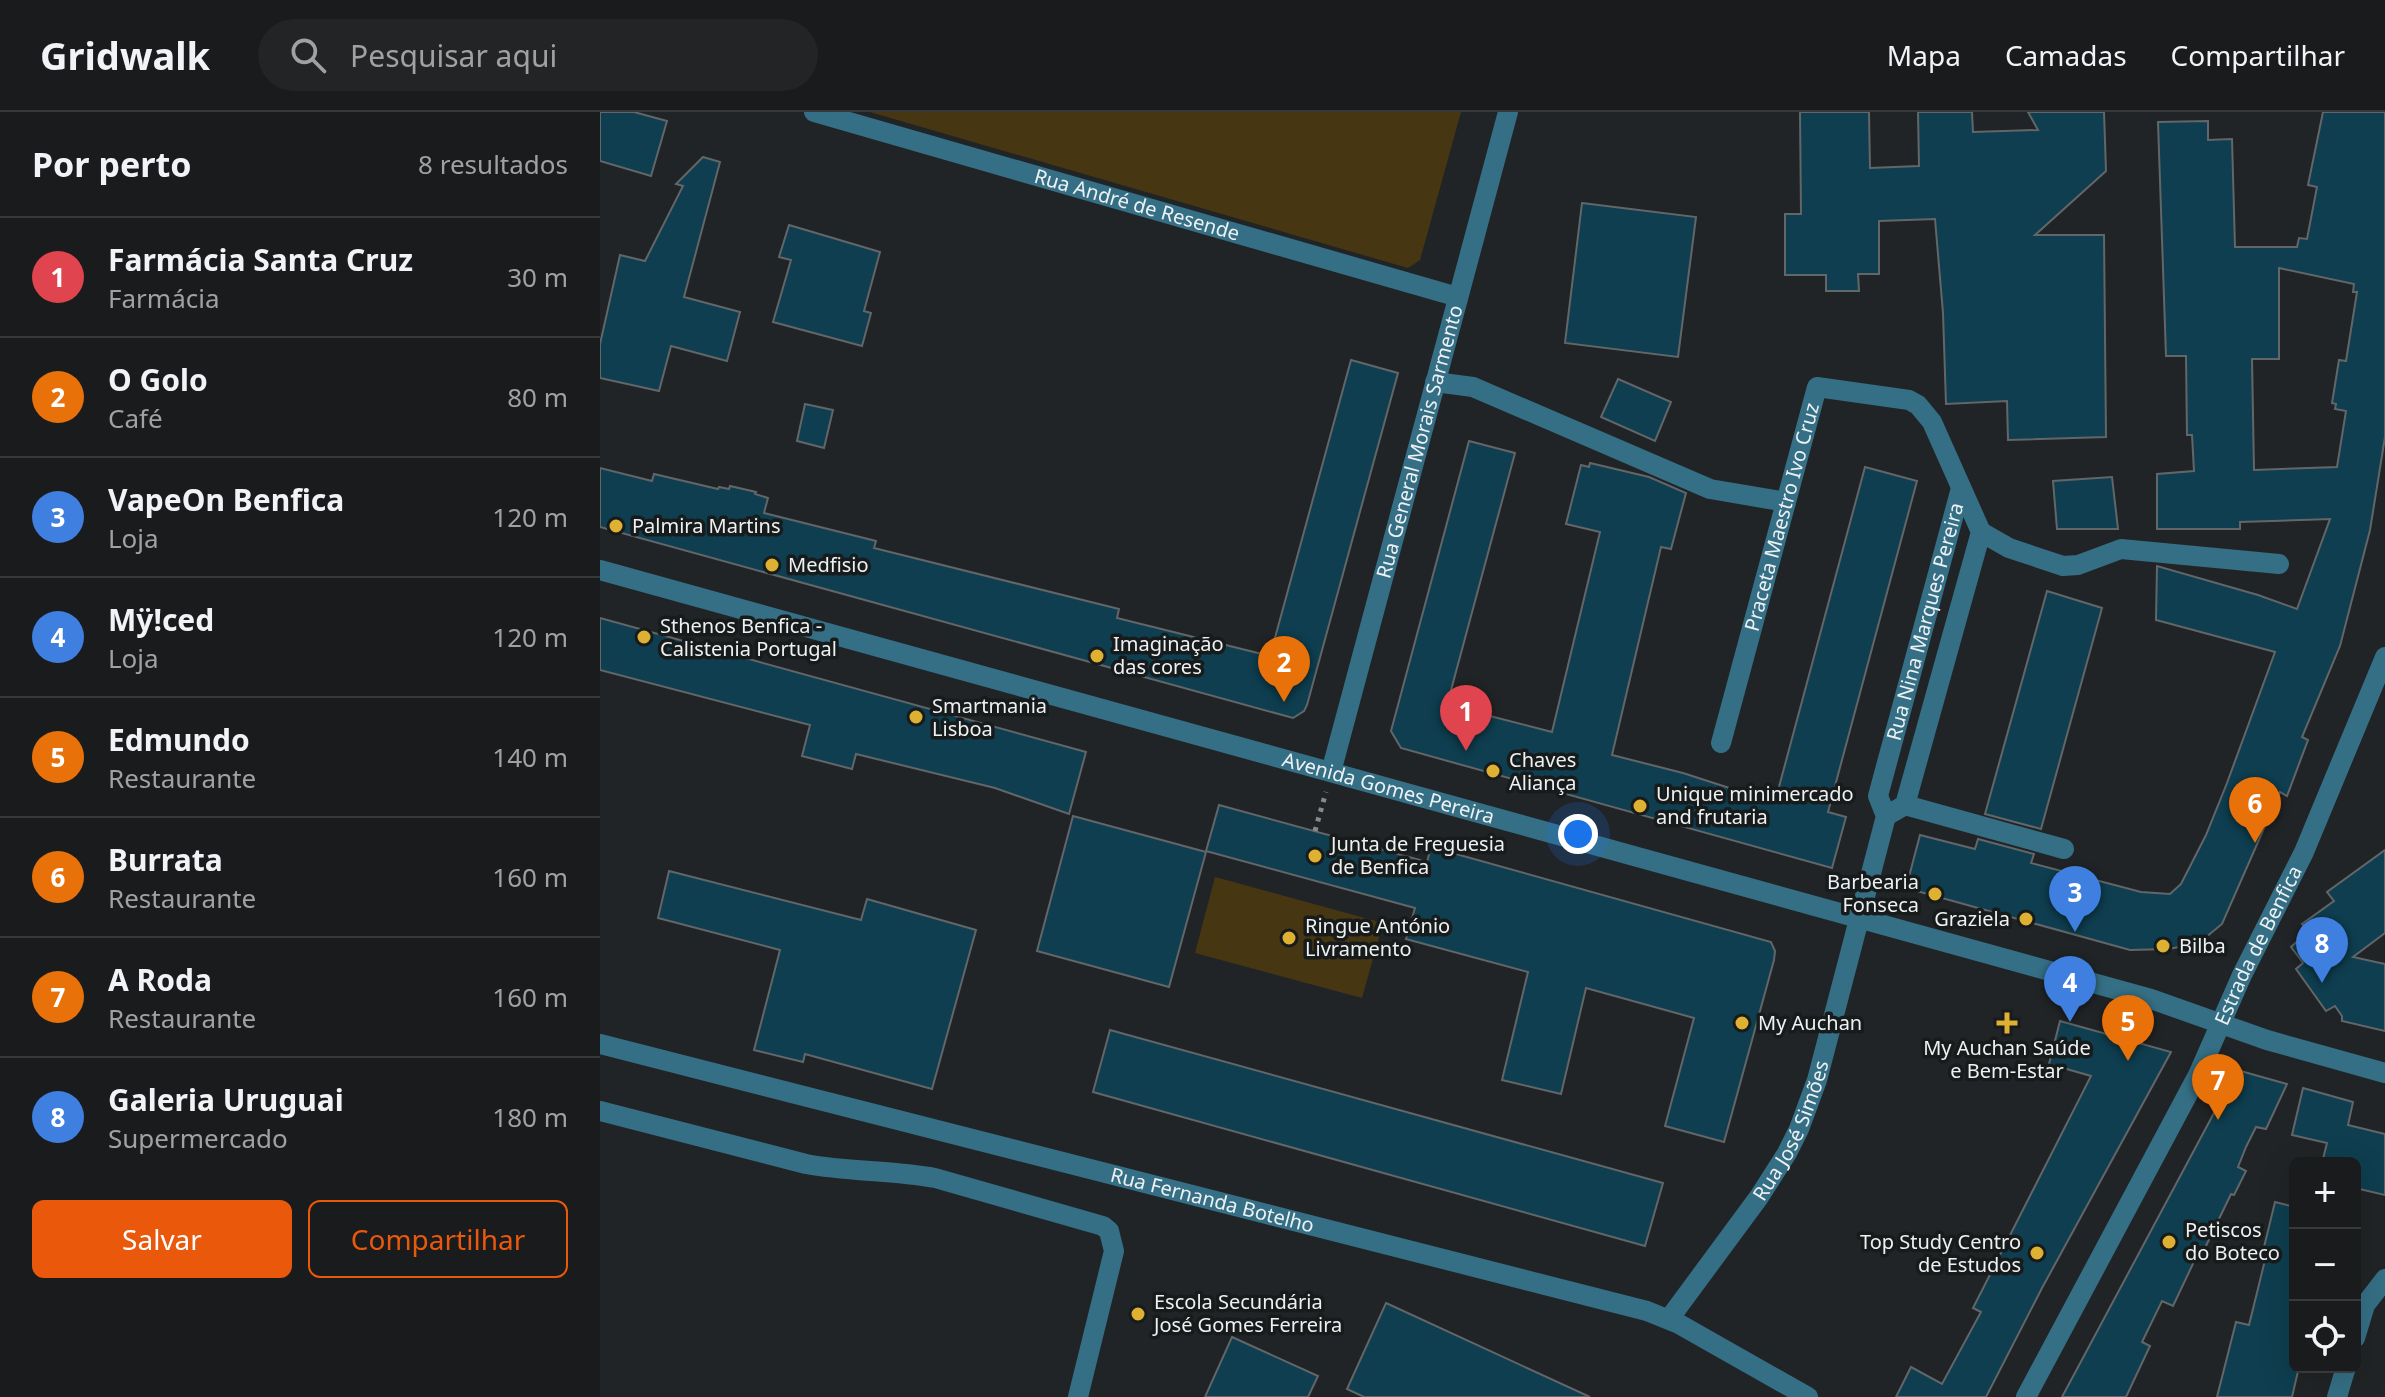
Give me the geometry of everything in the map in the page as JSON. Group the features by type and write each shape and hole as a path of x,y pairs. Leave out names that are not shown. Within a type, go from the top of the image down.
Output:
{"street":[{"name":"Rua André de Resende","path":"814,112 1458,297"},
{"name":"Rua General Morais Sarmento","path":"1331,772 1508,112"},
{"path":"1435,382 1473,387 1710,489 1786,502"},
{"name":"Praceta Maestro Ivo Cruz","path":"1721,743 1817,387 1897,398 1918,405 1932,422 1961,488"},
{"name":"Rua Nina Marques Pereira","path":"1905,805 1981,532 1961,488"},
{"name":"Rua Nina Marques Pereira","path":"1859,918 1886,816 1878,796 1961,488"},
{"path":"1981,532 2009,548 2063,566 2078,565 2121,549 2279,564"},
{"name":"Avenida Gomes Pereira","path":"600,570 2151,999 2267,1040 2385,1073"},
{"name":"Estrada de Benfica","path":"2026,1397 2198,1075 2242,975 2304,852 2385,657"},
{"path":"1886,816 1905,805 2064,849"},
{"name":"Rua José Simões","path":"1669,1319 1759,1197 1799,1129 1817,1080 1859,918"},
{"name":"Rua Fernanda Botelho","path":"600,1044 1669,1319 1808,1397"},
{"path":"600,1111 816,1166 935,1178 1103,1226 1109,1231 1114,1251 1078,1397"},
{"path":"2361,1318 2365,1305 2385,1279"},
{"path":"2337,1397 2344,1373"}],"path":[{"path":"1315,831 1331,772"}],"shaded area":[{"path":"870,112 1461,112 1420,260 1408,268"},
{"name":"Ringue António Livramento","path":"1215,877 1383,923 1362,998 1195,953"}],"building":[{"path":"600,112 634,112 667,121 651,176 600,161"},
{"path":"1800,112 1869,112 1870,168 1919,166 1918,112 1972,112 1973,132 2038,130 2028,112 2104,112 2106,171 2035,235 2104,235 2106,437 2008,440 2007,401 1946,404 1943,313 1935,219 1879,221 1879,274 1858,274 1859,291 1826,291 1826,275 1785,275 1785,214 1801,214"},
{"path":"2323,112 2385,112 2385,437 2370,530 2340,646 2302,737 2308,740 2287,796 2280,792 2222,924 2205,938 2188,945 2130,950 1906,888 1920,835 1975,849 1978,839 2034,854 2031,863 2141,892 2170,894 2181,884 2206,835 2275,652 2156,620 2157,566 2297,609 2330,519 2240,522 2240,529 2157,529 2157,474 2194,471 2192,435 2187,435 2186,356 2166,356 2158,122 2208,121 2208,140 2232,139 2235,247 2297,247 2299,238 2307,239 2317,187 2308,185","holes":["2279,268 2354,284 2353,292 2357,292 2346,361 2339,360 2332,403 2336,404 2335,409 2346,411 2337,467 2254,470 2252,359 2279,359"]},
{"path":"703,157 720,162 684,297 740,312 727,361 671,346 659,391 600,378 600,344 620,255 645,261 683,186 676,184"},
{"path":"1582,203 1696,217 1678,357 1565,343"},
{"path":"789,225 880,252 864,311 871,313 862,346 773,322 791,260 779,257"},
{"path":"1351,360 1398,373 1307,705 1293,718 600,527 600,468 652,481 654,474 718,489 729,489 730,486 768,498 764,513 876,541 874,548 1119,609 1117,618 1270,656"},
{"path":"1618,379 1671,402 1655,441 1601,417"},
{"path":"805,404 833,410 824,448 797,441"},
{"path":"1469,441 1515,453 1447,705 1552,732 1600,532 1566,524 1581,465 1589,467 1590,463 1649,477 1686,493 1671,549 1661,547 1612,755 1683,773 1754,796 1776,798 1865,467 1917,481 1828,812 1846,817 1832,868 1401,748 1391,731"},
{"path":"2112,477 2118,529 2057,529 2053,481"},
{"path":"2047,591 2102,608 2041,829 1985,814"},
{"path":"600,618 1086,752 1069,814 995,788 856,754 852,769 802,756 810,725 600,670"},
{"path":"1219,805 1427,862 1431,847 1771,942 1775,951 1774,960 1724,1142 1665,1126 1694,1018 1586,988 1561,1094 1502,1080 1528,972 1406,939 1415,908 1206,851"},
{"path":"1073,816 1206,852 1169,987 1037,951"},
{"path":"2385,850 2385,933 2353,957 2385,964 2385,1031 2342,1021 2335,1006 2326,1011 2296,969 2303,963 2291,947 2308,932 2302,924 2334,901 2327,892"},
{"path":"669,871 861,920 867,899 976,930 932,1089 805,1054 803,1062 754,1050 780,950 658,918"},
{"path":"2060,1021 2171,1052 1986,1397 1896,1397 1911,1367 1942,1384 1981,1312 1973,1308 2091,1076 2049,1064"},
{"path":"1110,1030 1663,1183 1645,1246 1093,1092"},
{"path":"2237,1070 2287,1084 2266,1129 2256,1127 2238,1167 2246,1171 2234,1195 2231,1194 2203,1252 2199,1251 2173,1306 2162,1301 2142,1342 2150,1346 2126,1397 2062,1397"},
{"path":"2303,1088 2353,1102 2348,1125 2385,1134 2385,1195 2361,1189 2361,1157 2324,1157 2327,1143 2292,1135"},
{"path":"2275,1202 2289,1206 2289,1373 2298,1373 2292,1397 2217,1397 2236,1322 2249,1325 2268,1248 2264,1247"},
{"path":"1386,1303 1590,1397 1364,1397 1347,1389"},
{"path":"1232,1337 1318,1376 1308,1397 1205,1397"}],"place":[{"name":"Palmira Martins","path":"616,526"},
{"name":"Medfisio","path":"772,565"},
{"name":"Sthenos Benfica - Calistenia Portugal","path":"644,637"},
{"name":"Imaginação das cores","path":"1097,656"},
{"name":"O Golo","path":"1284,702"},
{"name":"Smartmania Lisboa","path":"916,717"},
{"name":"Farmácia Santa Cruz","path":"1466,751"},
{"name":"Chaves Aliança","path":"1493,771"},
{"name":"Unique minimercado and frutaria","path":"1640,806"},
{"name":"Burrata","path":"2255,843"},
{"name":"Junta de Freguesia de Benfica","path":"1315,856"},
{"name":"Barbearia Fonseca","path":"1935,894"},
{"name":"Graziela","path":"2026,919"},
{"name":"VapeOn Benfica","path":"2075,932"},
{"name":"Ringue António Livramento","path":"1289,938"},
{"name":"Bilba","path":"2163,946"},
{"name":"Galeria Uruguai","path":"2322,983"},
{"name":"Mÿ!ced","path":"2070,1022"},
{"name":"My Auchan","path":"1742,1023"},
{"name":"My Auchan Saúde e Bem-Estar","path":"2007,1023"},
{"name":"Edmundo","path":"2128,1061"},
{"name":"A Roda","path":"2218,1120"},
{"name":"Petiscos do Boteco","path":"2169,1242"},
{"name":"Top Study Centro de Estudos","path":"2037,1253"},
{"name":"Escola Secundária José Gomes Ferreira","path":"1138,1314"}]}
